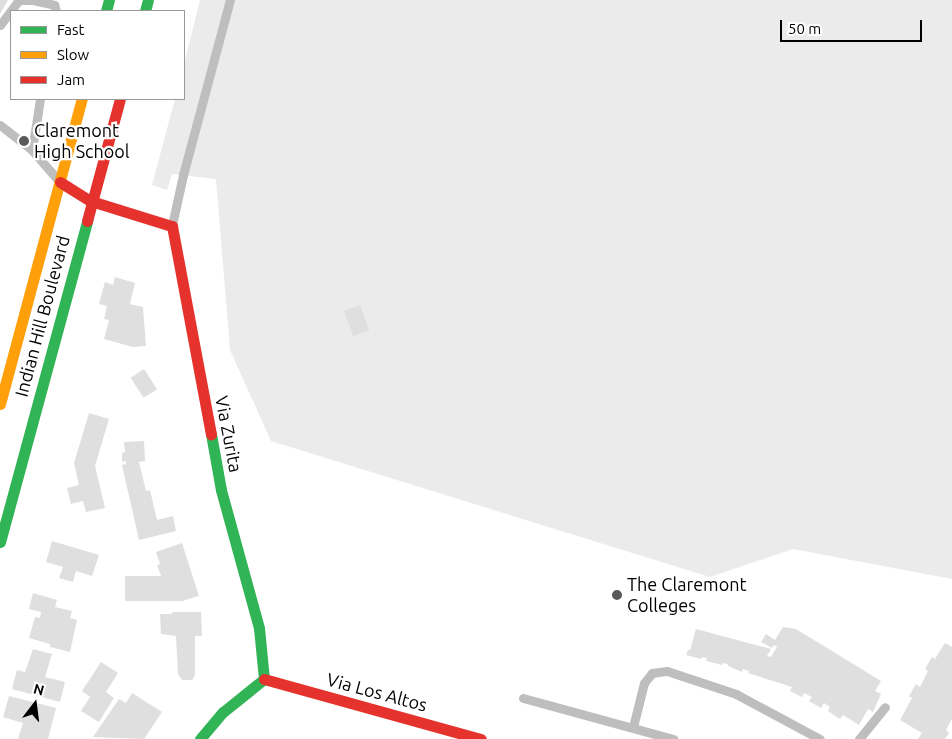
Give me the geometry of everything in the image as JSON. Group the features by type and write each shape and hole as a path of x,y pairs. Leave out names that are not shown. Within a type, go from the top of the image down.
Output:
{"street":[{"name":"Indian Hill Boulevard","path":"0,404 82,100"},
{"name":"Indian Hill Boulevard","path":"0,542 91,200 120,100"},
{"path":"60,182 91,200 172,226"},
{"name":"Via Zurita","path":"172,226 222,490 259,628 264,679"},
{"path":"200,739 223,712 264,679"},
{"name":"Via Los Altos","path":"264,679 481,739"}],"lane":[{"path":"11,10 19,0 33,0 54,5 56,10"},
{"path":"172,226 183,175 230,0"},
{"path":"0,25 10,12"},
{"path":"32,150 40,100"},
{"path":"0,125 32,150 60,182"},
{"path":"633,728 644,683 652,673 667,671 736,694 820,739"},
{"path":"523,698 673,739"},
{"path":"859,739 885,707"}],"shaded area":[{"path":"200,0 952,0 952,579 793,549 710,577 271,441 230,350 216,179 172,174 167,190 152,185 175,100 185,100 185,60"}],"building":[{"path":"0,0 8,0 0,14"},
{"path":"115,277 135,283 130,304 143,307 146,346 133,347 104,339 109,320 104,319 107,306 99,304 105,282 113,285"},
{"path":"360,305 369,330 353,336 344,311"},
{"path":"144,369 157,389 144,398 131,378"},
{"path":"89,413 109,419 95,466 105,508 86,512 83,501 71,504 67,488 79,485 74,463"},
{"path":"144,441 145,461 139,462 146,491 150,490 157,520 173,516 176,531 139,540 122,465 126,464 126,461 122,462 122,453 125,452 124,442"},
{"path":"52,541 99,555 92,576 76,571 73,582 59,578 63,567 46,562"},
{"path":"182,543 199,596 182,601 125,601 125,576 161,576 157,565 160,564 156,552"},
{"path":"33,593 57,600 55,607 72,611 70,618 77,620 70,652 50,647 50,644 29,638 35,617 40,618 41,612 29,609"},
{"path":"172,612 201,612 202,636 195,636 195,675 192,680 182,680 178,674 176,636 161,634 160,614 172,614"},
{"path":"783,627 796,629 881,681 875,691 881,694 873,712 868,709 859,725 843,715 840,719 828,711 830,707 824,703 821,708 809,701 812,697 804,693 802,697 790,691 792,687 748,673 749,671 743,669 742,672 728,666 728,664 723,663 722,665 706,661 707,658 702,657 701,659 686,655 688,650 690,650 696,629 771,649 767,656 771,657 777,647 774,645 772,648 761,642 766,634 775,640"},
{"path":"945,643 952,647 952,719 946,730 949,733 945,739 918,739 922,733 900,720 912,698 909,696 916,684 920,687 928,671 925,669 932,657 935,659"},
{"path":"33,649 52,654 45,677 65,682 60,702 12,689 17,670 25,672"},
{"path":"101,662 118,673 106,692 114,698 99,722 81,711 90,697 82,691"},
{"path":"132,693 162,712 144,739 93,737 119,699 126,703"},
{"path":"9,696 56,708 48,739 18,739 23,723 3,717"}],"traffic: fast":[{"path":"106,10 109,0"},
{"path":"145,10 148,0"},
{"path":"0,542 87,221"},
{"path":"200,739 223,712 264,679 259,628 221,490 211,434"}],"traffic: slow":[{"path":"0,404 82,100"}],"traffic: jam":[{"path":"87,221 120,100"},
{"path":"60,182 91,201 172,226 211,434"},
{"path":"264,679 481,739"}],"place":[{"name":"Claremont High School","path":"24,141"},
{"name":"The Claremont Colleges","path":"617,595"}]}
